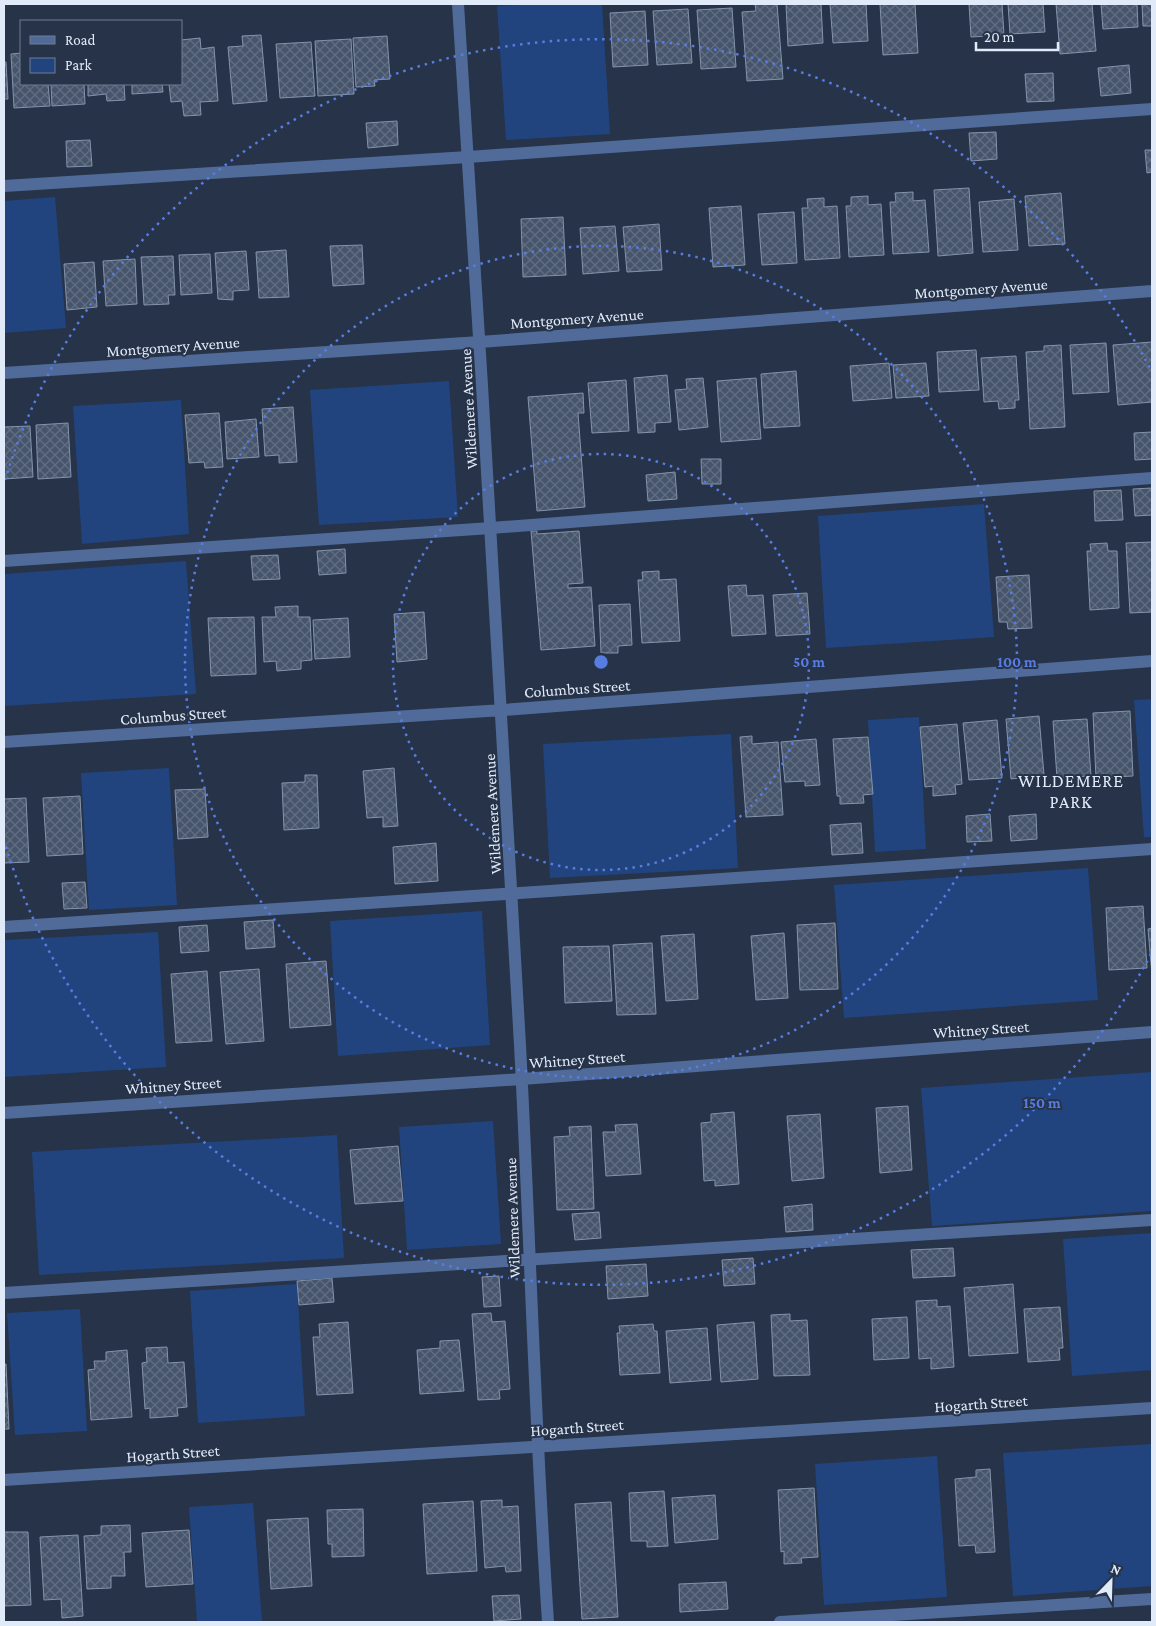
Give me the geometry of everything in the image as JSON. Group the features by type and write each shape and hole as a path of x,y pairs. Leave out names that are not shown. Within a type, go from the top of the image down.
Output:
{"street":[{"name":"Wildemere Avenue","path":"458,4 503,710 522,1079 537,1446 548,1622"},
{"path":"4,186 468,157 1152,109"},
{"name":"Montgomery Avenue","path":"4,373 480,342 1152,291"},
{"path":"4,561 491,528 1152,478"},
{"name":"Columbus Street","path":"4,742 503,710 1152,661"},
{"path":"4,928 1152,849"},
{"name":"Whitney Street","path":"4,1112 522,1079 1152,1032"},
{"path":"4,1293 1152,1220"},
{"name":"Hogarth Street","path":"4,1480 1152,1408"},
{"path":"780,1622 1152,1599"}],"green space":[{"path":"602,4 610,134 506,140 497,6"},
{"path":"55,197 66,328 4,333 4,201"},
{"path":"449,381 458,517 319,525 310,390"},
{"path":"181,400 189,534 82,544 73,406"},
{"path":"984,504 994,637 826,648 818,516"},
{"path":"186,561 196,694 4,706 4,574"},
{"path":"1152,699 1152,837 1144,837 1134,700"},
{"path":"919,717 926,849 875,852 868,720"},
{"path":"731,734 738,868 550,878 543,744"},
{"path":"169,768 177,905 89,910 81,773"},
{"path":"1088,868 1098,1000 844,1018 834,885"},
{"path":"482,911 490,1045 338,1056 330,921"},
{"path":"158,932 166,1067 4,1077 4,940"},
{"path":"1152,1072 1152,1211 932,1226 921,1088"},
{"path":"493,1121 501,1244 407,1250 399,1127"},
{"path":"337,1135 344,1258 39,1275 32,1152"},
{"path":"1152,1233 1152,1370 1072,1376 1063,1239"},
{"path":"297,1284 305,1416 198,1423 190,1291"},
{"path":"80,1309 87,1431 15,1435 7,1313"},
{"path":"1152,1444 1152,1586 1013,1596 1003,1453"},
{"path":"937,1456 947,1597 824,1605 815,1464"},
{"path":"253,1503 262,1622 197,1622 189,1507"}],"building":[{"path":"755,4 777,4 783,79 747,81 742,12 756,11"},
{"path":"786,4 821,4 823,43 788,46"},
{"path":"830,4 866,4 868,41 833,43"},
{"path":"880,4 915,4 918,53 883,55"},
{"path":"969,4 1002,4 1004,35 971,37"},
{"path":"1008,4 1043,4 1045,32 1010,34"},
{"path":"1056,4 1092,4 1096,51 1060,54"},
{"path":"1101,4 1137,4 1138,27 1103,29"},
{"path":"1142,4 1152,4 1152,26 1143,26"},
{"path":"732,8 736,67 701,69 697,10"},
{"path":"688,9 692,63 657,65 653,11"},
{"path":"645,11 648,65 613,67 610,13"},
{"path":"261,35 267,101 233,104 228,47 243,46 242,36"},
{"path":"387,36 390,79 374,80 375,86 356,87 353,38"},
{"path":"200,38 201,49 214,47 218,101 200,102 201,115 184,116 182,101 171,102 169,85 182,85 182,40"},
{"path":"351,39 354,94 318,96 315,41"},
{"path":"311,42 315,96 280,98 276,44"},
{"path":"20,53 20,85 48,85 50,106 14,108 11,54"},
{"path":"4,62 6,62 8,99 4,99"},
{"path":"1129,65 1131,93 1101,96 1098,68"},
{"path":"1053,73 1054,101 1027,102 1025,74"},
{"path":"51,85 84,85 85,104 52,106"},
{"path":"88,85 124,85 125,100 107,101 106,94 88,96"},
{"path":"132,85 162,85 163,92 132,94"},
{"path":"397,121 398,145 368,148 366,123"},
{"path":"996,132 997,159 971,161 969,133"},
{"path":"90,140 92,166 67,167 66,141"},
{"path":"1145,150 1152,150 1152,172 1147,173"},
{"path":"969,188 973,253 938,256 934,190"},
{"path":"913,192 913,201 925,200 929,252 893,254 890,202 896,202 895,193"},
{"path":"1061,193 1065,244 1029,246 1025,196"},
{"path":"868,196 868,205 881,204 884,255 849,257 846,206 851,206 851,197"},
{"path":"824,198 824,207 837,206 840,258 805,260 802,208 808,208 807,199"},
{"path":"1014,199 1018,250 983,252 979,202"},
{"path":"741,206 745,265 713,267 709,208"},
{"path":"794,212 797,263 762,265 758,214"},
{"path":"563,217 566,275 523,277 521,219"},
{"path":"659,224 662,270 627,272 623,227"},
{"path":"615,226 619,271 583,274 580,228"},
{"path":"362,245 364,284 333,286 330,246"},
{"path":"286,250 289,297 259,298 256,252"},
{"path":"246,251 249,290 233,291 233,300 218,299 215,253"},
{"path":"210,254 212,293 181,295 179,255"},
{"path":"173,256 175,295 168,295 169,304 144,305 141,257"},
{"path":"135,259 137,304 106,306 103,261"},
{"path":"94,262 97,307 67,310 64,264"},
{"path":"1152,342 1152,402 1118,405 1113,345"},
{"path":"1106,343 1109,392 1073,394 1070,345"},
{"path":"1061,345 1065,427 1030,429 1026,352 1044,351 1044,346"},
{"path":"976,350 979,390 939,392 937,352"},
{"path":"1016,356 1019,400 1015,400 1015,408 999,409 998,401 984,402 981,358"},
{"path":"889,363 892,398 853,401 850,366"},
{"path":"926,363 929,396 896,398 893,365"},
{"path":"796,371 800,426 764,428 761,374"},
{"path":"667,375 671,422 655,423 655,432 638,433 634,378"},
{"path":"703,378 708,427 679,430 675,390 687,389 686,379"},
{"path":"756,378 761,439 721,442 717,381"},
{"path":"626,380 629,431 592,433 588,383"},
{"path":"583,393 584,413 578,413 585,507 537,511 528,397"},
{"path":"293,407 297,462 279,463 279,455 265,456 262,409"},
{"path":"219,413 223,467 205,468 204,462 189,463 185,415"},
{"path":"256,419 259,457 227,459 225,422"},
{"path":"68,423 71,477 38,479 36,425"},
{"path":"30,426 33,477 4,479 4,427"},
{"path":"1152,432 1152,459 1135,460 1134,433"},
{"path":"701,459 721,459 721,484 702,484"},
{"path":"675,472 677,499 648,501 646,475"},
{"path":"1152,488 1152,515 1135,516 1133,489"},
{"path":"1121,490 1123,520 1095,521 1094,491"},
{"path":"531,531 537,531 537,534 579,531 583,583 568,584 568,588 591,587 595,646 541,650"},
{"path":"1152,542 1152,612 1130,613 1126,543"},
{"path":"1107,543 1108,551 1117,551 1119,608 1090,610 1087,551 1091,551 1090,544"},
{"path":"345,549 346,573 319,575 317,551"},
{"path":"278,555 280,579 253,580 251,556"},
{"path":"659,571 659,580 676,579 680,641 642,643 638,580 643,580 642,572"},
{"path":"1029,575 1032,628 1008,629 1007,622 999,622 996,577"},
{"path":"746,585 747,596 763,595 766,634 732,636 728,586"},
{"path":"807,593 810,634 776,636 773,595"},
{"path":"630,604 632,645 618,646 618,653 601,653 599,605"},
{"path":"298,606 298,617 310,617 312,660 301,661 301,669 277,671 276,661 264,662 262,617 276,617 275,607"},
{"path":"424,612 427,659 397,662 394,614"},
{"path":"254,617 256,674 211,676 208,618"},
{"path":"348,618 350,657 315,659 313,620"},
{"path":"1130,711 1133,776 1096,778 1093,713"},
{"path":"1039,716 1044,775 1011,779 1006,719"},
{"path":"1087,719 1091,776 1057,778 1053,721"},
{"path":"997,720 1002,778 969,780 963,723"},
{"path":"957,724 962,784 955,785 956,794 933,796 933,786 925,787 920,727"},
{"path":"752,736 752,744 778,742 783,815 746,817 740,737"},
{"path":"868,737 873,794 863,795 864,803 840,804 840,796 837,796 833,739"},
{"path":"816,739 820,785 805,786 805,781 785,782 781,742"},
{"path":"394,768 398,826 383,827 383,817 367,818 363,771"},
{"path":"305,775 317,775 319,828 284,830 282,783 305,782"},
{"path":"205,789 208,837 178,839 175,790"},
{"path":"80,796 83,854 47,856 43,798"},
{"path":"26,798 29,862 4,863 4,799"},
{"path":"990,814 992,841 967,842 966,816"},
{"path":"1036,814 1037,839 1011,841 1009,816"},
{"path":"861,823 863,853 832,855 830,825"},
{"path":"436,843 438,881 395,884 393,847"},
{"path":"85,882 87,908 64,909 62,883"},
{"path":"1143,906 1147,968 1109,970 1106,908"},
{"path":"273,920 275,947 246,949 244,922"},
{"path":"835,923 838,989 800,990 797,925"},
{"path":"207,925 209,951 181,953 179,927"},
{"path":"1152,928 1152,975 1148,929"},
{"path":"784,933 788,998 756,1000 751,936"},
{"path":"694,934 698,999 666,1001 661,936"},
{"path":"652,943 656,1014 617,1015 613,945"},
{"path":"609,946 612,1001 565,1003 563,947"},
{"path":"326,961 331,1025 290,1028 286,964"},
{"path":"259,969 264,1041 226,1044 220,972"},
{"path":"207,971 212,1041 176,1043 171,974"},
{"path":"908,1106 912,1170 880,1173 876,1108"},
{"path":"734,1112 739,1184 715,1186 715,1180 704,1181 701,1123 711,1122 711,1114"},
{"path":"820,1114 824,1178 792,1181 787,1116"},
{"path":"637,1124 641,1174 606,1176 603,1132 616,1132 615,1125"},
{"path":"591,1126 594,1209 557,1210 554,1137 570,1136 569,1127"},
{"path":"398,1146 403,1201 355,1204 350,1150"},
{"path":"812,1204 813,1230 786,1232 784,1207"},
{"path":"599,1212 601,1238 575,1240 572,1214"},
{"path":"953,1248 955,1276 913,1278 911,1250"},
{"path":"753,1258 755,1284 724,1286 722,1260"},
{"path":"646,1264 648,1296 608,1299 606,1266"},
{"path":"499,1276 501,1306 484,1307 482,1277"},
{"path":"332,1278 334,1302 299,1305 297,1281"},
{"path":"1013,1284 1018,1353 969,1356 964,1288"},
{"path":"937,1300 937,1307 950,1306 954,1367 931,1369 931,1358 919,1359 916,1301"},
{"path":"1060,1307 1063,1348 1059,1348 1060,1360 1028,1362 1024,1309"},
{"path":"491,1313 492,1322 505,1321 510,1389 499,1390 500,1399 478,1400 472,1314"},
{"path":"790,1314 790,1321 807,1320 810,1375 774,1376 771,1315"},
{"path":"907,1317 909,1358 874,1360 872,1319"},
{"path":"348,1322 353,1393 317,1395 313,1337 320,1337 319,1324"},
{"path":"754,1322 758,1379 721,1382 717,1325"},
{"path":"653,1324 654,1331 657,1331 660,1373 620,1375 617,1333 620,1333 619,1326"},
{"path":"707,1328 711,1380 670,1383 666,1331"},
{"path":"459,1340 464,1391 420,1394 417,1350 440,1348 440,1341"},
{"path":"167,1347 168,1363 184,1362 187,1407 177,1408 178,1416 150,1418 150,1408 145,1409 142,1363 147,1362 146,1348"},
{"path":"127,1350 132,1417 91,1420 88,1370 95,1369 94,1361 106,1361 106,1352"},
{"path":"4,1364 6,1364 9,1429 4,1429"},
{"path":"990,1469 995,1552 976,1553 975,1545 959,1546 955,1479 976,1477 976,1470"},
{"path":"814,1488 818,1557 801,1558 802,1563 784,1564 784,1551 781,1552 778,1490"},
{"path":"664,1491 668,1546 647,1547 647,1541 631,1541 629,1493"},
{"path":"715,1495 718,1539 675,1543 672,1498"},
{"path":"502,1500 502,1507 518,1506 521,1571 506,1572 505,1566 485,1568 481,1501"},
{"path":"473,1501 477,1571 427,1574 423,1504"},
{"path":"611,1502 618,1617 582,1619 575,1504"},
{"path":"363,1509 364,1556 332,1557 332,1544 328,1544 327,1510"},
{"path":"308,1518 312,1586 271,1589 267,1520"},
{"path":"130,1525 131,1552 124,1552 125,1576 111,1576 111,1588 87,1589 84,1536 101,1535 101,1526"},
{"path":"189,1530 193,1584 146,1587 142,1533"},
{"path":"4,1532 28,1532 31,1605 4,1606"},
{"path":"78,1535 83,1616 62,1618 61,1599 44,1600 40,1537"},
{"path":"726,1582 728,1609 680,1612 679,1584"},
{"path":"519,1595 521,1619 494,1621 492,1596"}],"district":[{"name":"WILDEMERE PARK","path":"1071,791"}]}
